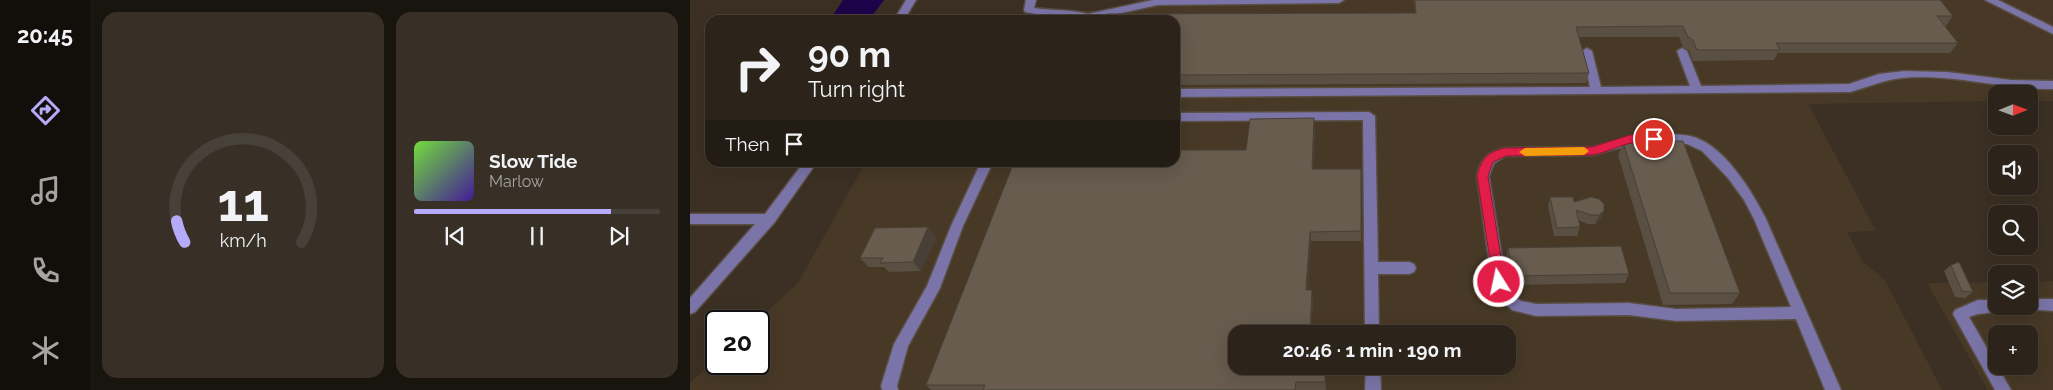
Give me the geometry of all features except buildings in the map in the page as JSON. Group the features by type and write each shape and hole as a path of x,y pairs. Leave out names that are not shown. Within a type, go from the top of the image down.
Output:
{"street":[{"path":"902,15 911,0"},
{"path":"1030,0 1029,10 1043,15"},
{"path":"1101,15 1159,1 1339,0"},
{"path":"1990,0 2053,31"},
{"path":"1682,51 1697,90"},
{"path":"1587,52 1597,91"},
{"path":"1180,93 1850,88 1883,77 1928,74 2032,87 2053,85"},
{"path":"1180,118 1369,116 1372,325"},
{"path":"1800,313 1676,315 1629,309 1536,310 1517,306 1502,291 1496,271 1483,176 1486,164 1493,156 1506,152 1592,151 1636,139 1682,139 1698,143 1719,161 1749,196 1800,313 1833,390"},
{"path":"690,308 712,280 796,187 808,167"},
{"path":"890,390 889,386 901,344 933,288 958,226 986,167"},
{"path":"690,220 769,219"},
{"path":"1371,268 1409,268"},
{"path":"2038,305 2053,304"},
{"path":"1988,306 1978,306 1960,314 2003,390"},
{"path":"1372,375 1373,390"}],"shaded area":[{"path":"843,0 884,0 873,15 833,15"},
{"path":"1136,0 2053,0 2053,101 2038,101 2038,85 1988,85 1988,101 1808,104 1876,231 1847,232 1863,262 1885,280 1942,390 690,390 690,383 705,369 705,375 770,375 769,310 798,283 863,167 1180,167 1180,15 1033,15 1035,11 1132,11"},
{"path":"2053,281 2053,390 1988,390 1927,283 1988,282 1988,315 2038,315 2038,282"}],"slow traffic":[{"path":"1525,152 1584,151"}],"route":[{"path":"1499,282 1483,176 1489,159 1499,153 1506,152 1592,151 1608,148 1630,139 1654,139"}]}
